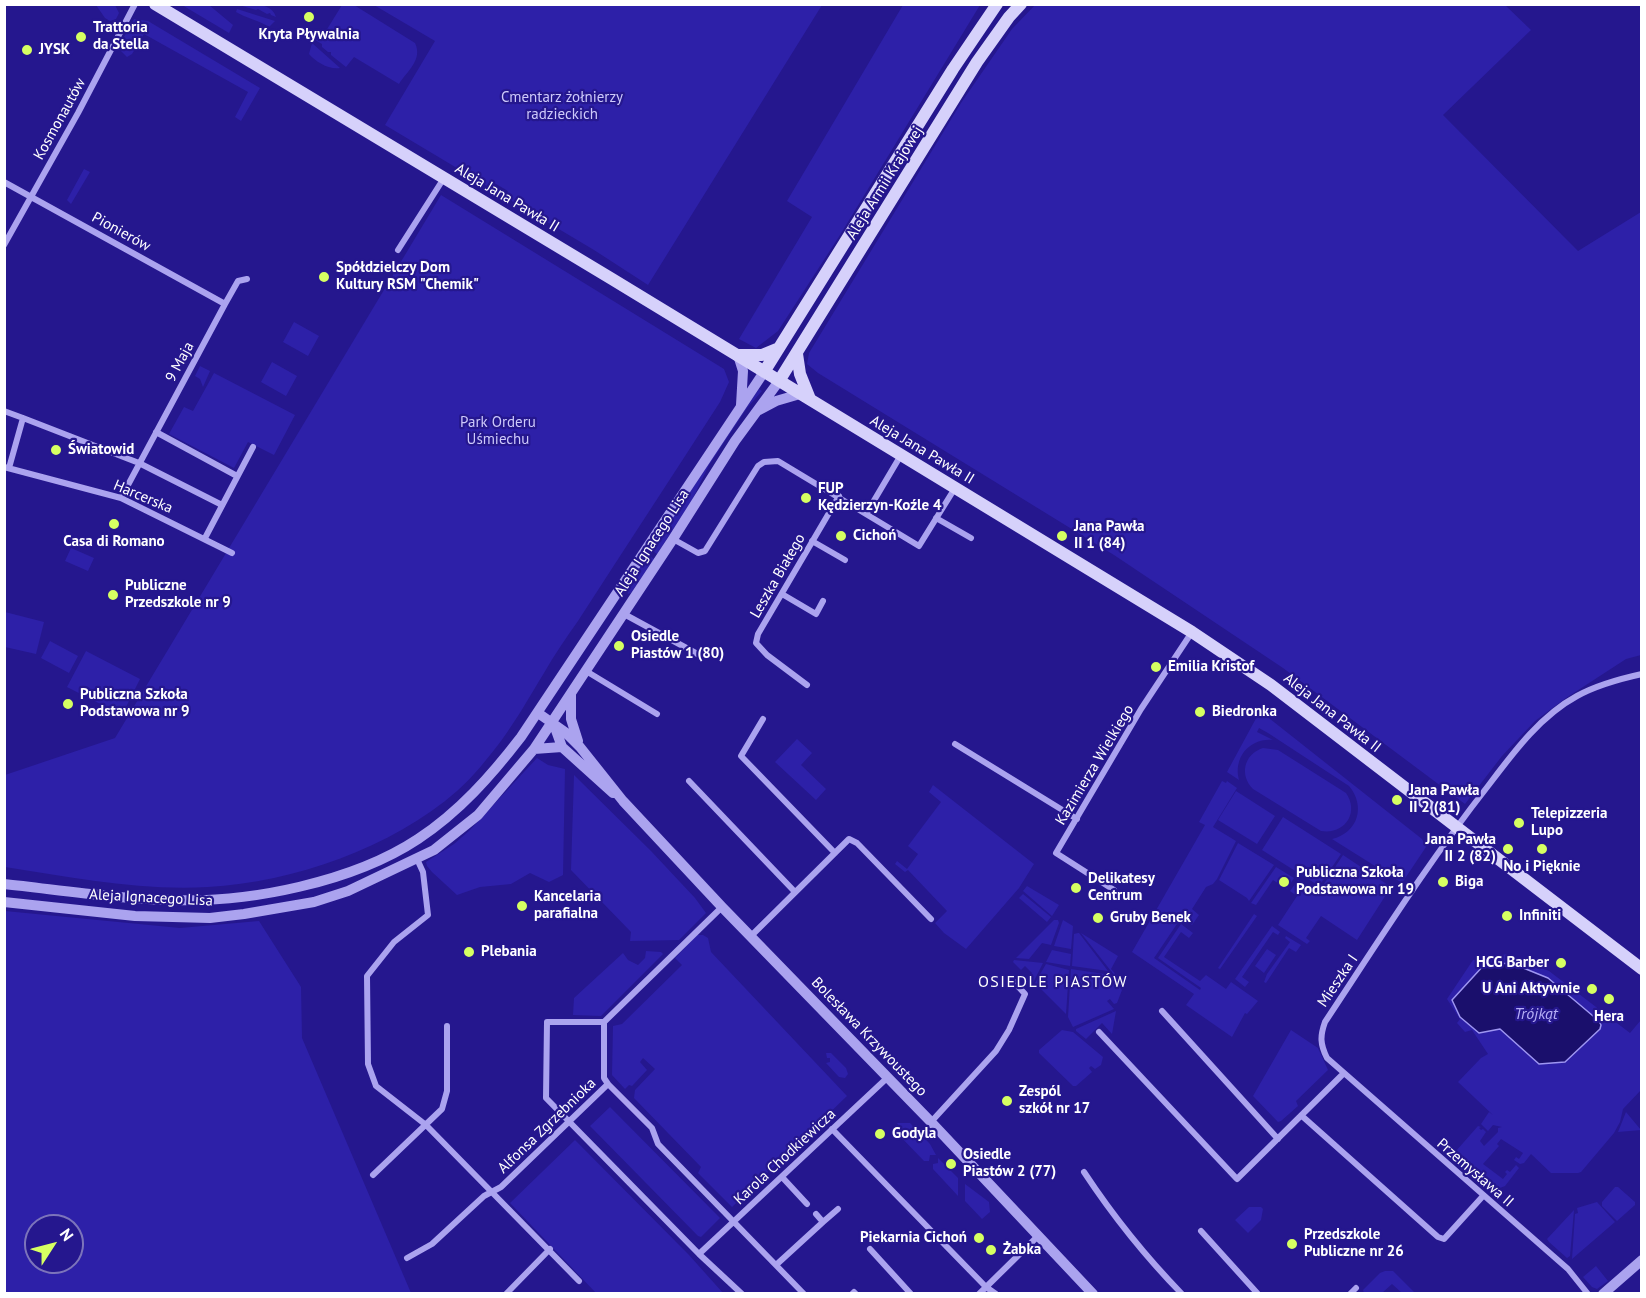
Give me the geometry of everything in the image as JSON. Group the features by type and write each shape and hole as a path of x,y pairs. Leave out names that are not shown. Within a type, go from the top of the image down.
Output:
{"main road":[{"name":"Aleja Jana Pawła II","path":"155,4 1192,632 1271,685 1641,969"},
{"name":"Aleja Armii Krajowej","path":"764,372 953,69 997,4"},
{"name":"Aleja Armii Krajowej","path":"779,381 977,63 1009,17 1021,4"},
{"path":"738,355 762,355 781,348"},
{"path":"797,354 806,397"}],"street":[{"name":"Kosmonautów","path":"4,244 78,113 135,4"},
{"path":"398,250 444,177"},
{"name":"Pionierów","path":"4,182 225,304"},
{"name":"9 Maja","path":"121,498 238,281 248,279"},
{"path":"738,355 743,371 741,405"},
{"name":"Aleja Ignacego Lisa","path":"4,884 136,898 209,900 309,884 374,861 417,840 458,808 498,767 538,712 764,372"},
{"name":"Aleja Ignacego Lisa","path":"4,902 135,916 210,918 256,912 315,902 348,891 417,859 450,839 478,815 534,749 735,441 779,381"},
{"path":"756,411 776,401 806,397"},
{"path":"4,411 139,463 222,505"},
{"path":"7,467 23,418"},
{"path":"156,432 237,476"},
{"path":"205,538 252,447"},
{"path":"866,514 900,455"},
{"path":"673,539 698,553 705,551 758,466 764,462 778,461 920,546 955,488"},
{"name":"Harcerska","path":"7,467 121,498 232,553"},
{"name":"Leszka Białego","path":"807,685 767,655 756,643 758,634 839,496"},
{"path":"936,518 971,538"},
{"path":"812,541 845,560"},
{"path":"782,594 816,614 823,601"},
{"path":"624,614 703,657"},
{"name":"Kazimierza Wielkiego","path":"1114,890 1056,853 1141,709 1192,632"},
{"path":"586,671 657,714"},
{"name":"Mieszka I","path":"1343,1074 1327,1058 1321,1046 1321,1034 1325,1022 1456,826 1513,753 1546,718 1576,697 1595,688 1641,674"},
{"name":"Bolesława Krzywoustego","path":"571,694 571,719 580,747"},
{"path":"538,712 552,722"},
{"path":"763,719 741,756 835,854"},
{"name":"Bolesława Krzywoustego","path":"552,722 562,747 605,788 623,801"},
{"name":"Bolesława Krzywoustego","path":"552,722 580,747 623,801 722,907 1094,1293"},
{"path":"955,744 1077,819"},
{"path":"534,749 562,747"},
{"path":"689,781 795,892"},
{"path":"750,936 849,839 857,843 931,919"},
{"path":"417,859 423,872 428,915 394,942 367,976 368,1064 376,1086 426,1125 579,1281"},
{"path":"722,907 604,1022 547,1022 546,1098 699,1254 742,1293"},
{"path":"931,1122 996,1051 1009,1030 1025,993 1014,982"},
{"path":"1161,1011 1278,1139"},
{"name":"Alfonsa Zgrzebnioka","path":"408,1258 432,1244 484,1196 501,1187 608,1084 604,1078 604,1022"},
{"path":"373,1175 442,1109 447,1091 447,1026"},
{"path":"1099,1032 1237,1179 1343,1074"},
{"name":"Przemysława II","path":"1343,1074 1568,1269 1588,1293"},
{"name":"Karola Chodkiewicza","path":"699,1254 887,1078"},
{"path":"608,1084 652,1128 658,1144 804,1293"},
{"path":"1302,1116 1438,1237 1444,1239 1483,1196"},
{"path":"832,1129 986,1287 996,1293"},
{"path":"1084,1172 1149,1260 1182,1293"},
{"path":"782,1177 807,1204"},
{"path":"776,1265 838,1209"},
{"path":"816,1214 823,1222"},
{"path":"1201,1231 1258,1293"},
{"path":"978,1293 1038,1236"},
{"path":"506,1293 550,1249"},
{"path":"870,1249 911,1293"},
{"path":"1603,1293 1641,1260"},
{"path":"1350,1293 1356,1288"}],"green space":[{"path":"1036,4 1505,5 1531,30 1443,115 1578,251 1641,212 1641,655 1626,659 1535,721 1502,756 1465,804 1283,668 1114,555 818,373 807,364 809,353 961,103 1012,29"},
{"path":"96,5 115,5 119,13 116,19 110,21 105,18"},
{"path":"182,5 209,5 233,25 229,33"},
{"path":"239,5 266,6 274,12 276,17 258,9"},
{"path":"342,5 354,5 415,43 416,60 399,84 354,57 346,67 315,40 321,39"},
{"name":"Cmentarz żołnierzy radzieckich","path":"374,5 822,5 648,285 505,197 508,191 491,181 487,186 385,125 435,41"},
{"path":"903,5 980,5 840,235 778,331 756,348 739,339 812,217 787,201"},
{"path":"237,9 275,21 269,27 236,12"},
{"path":"134,19 148,21 260,88 241,121 235,117 248,92 144,34 132,54 127,57 121,51 120,44"},
{"path":"312,43 340,68 327,67 312,57 309,54"},
{"path":"84,169 90,172 71,204 67,200"},
{"name":"Park Orderu Uśmiechu","path":"441,195 724,369 729,382 720,402 501,741 457,791 403,829 340,858 274,878 208,887 157,887 5,867 5,775 115,738"},
{"path":"294,322 319,336 308,356 283,342"},
{"path":"272,362 297,376 286,396 261,382"},
{"path":"200,366 210,371 203,387 200,379 195,376"},
{"path":"214,373 295,415 274,455 248,442 234,468 169,434 184,407 193,411"},
{"path":"759,389 762,391 747,408 709,465 692,500 657,554 651,550"},
{"path":"71,548 94,558 88,571 65,561"},
{"path":"648,555 654,559 631,593 628,594 626,589"},
{"path":"5,612 44,622 36,654 5,647"},
{"path":"50,641 78,656 69,673 41,658"},
{"path":"86,651 140,679 122,715 67,687"},
{"path":"1260,711 1422,839 1426,847 1402,883 1332,839 1348,831 1357,818 1357,802 1349,786 1268,733 1259,728 1257,732 1273,740 1257,742 1241,757 1239,780 1227,772"},
{"path":"797,739 812,753 801,765 826,789 816,800 775,762"},
{"path":"1263,748 1278,750 1346,793 1351,808 1350,815 1343,826 1337,830 1321,831 1253,789 1246,778 1246,766 1251,755"},
{"path":"537,758 548,765 565,769 563,875 549,882 530,873 511,884 480,887 457,895 432,872 426,862 454,844 470,830"},
{"path":"574,775 651,851 706,913 679,940 630,941 631,932 571,870"},
{"path":"1222,781 1226,783 1227,781 1237,788 1213,827 1236,841 1217,879 1206,887 1192,909 1199,915 1192,925 1181,918 1154,958 1200,990 1201,988 1158,958 1181,924 1193,933 1189,938 1181,932 1164,957 1200,981 1206,975 1226,989 1231,982 1258,1001 1247,1014 1245,1013 1232,1037 1186,1005 1194,994 1132,952 1205,825 1199,822"},
{"path":"933,785 1034,864 1019,888 966,949 944,933 935,923 947,911 908,870 905,872 895,864 897,861 907,869 918,854 908,846 941,802 929,792"},
{"path":"1236,791 1275,816 1257,844 1218,820"},
{"path":"1283,817 1341,854 1319,886 1262,850"},
{"path":"1238,843 1274,865 1249,901 1219,880"},
{"path":"1343,855 1391,887 1357,940 1321,916 1306,938 1310,941 1307,944 1278,925 1297,896 1290,891 1298,880 1318,893"},
{"path":"1276,867 1294,878 1287,889 1273,880 1256,905 1251,903"},
{"path":"1027,886 1059,905 1052,916 1023,891"},
{"path":"1023,894 1051,917 1047,922 1019,898"},
{"path":"5,911 180,928 259,921 301,987 302,1038 411,1293 5,1293"},
{"path":"1254,914 1257,916 1220,969 1218,968"},
{"path":"1054,920 1058,920 1059,923 1051,945 1042,943 1029,959 1016,958"},
{"path":"1063,920 1073,926 1071,949 1054,946"},
{"path":"1272,926 1280,932 1278,935 1273,932 1242,977 1249,982 1245,987 1235,979"},
{"path":"1079,933 1108,971 1072,966 1074,934"},
{"path":"1081,933 1118,956 1111,969 1123,983 1122,985"},
{"path":"697,935 708,938 711,952 847,1096 732,1207 698,1173 701,1167 634,1098 635,1090 655,1069 643,1058 640,1062 647,1070 632,1086 629,1085 625,1089 612,1075 613,1026 622,1024 682,965 675,958"},
{"path":"1286,936 1301,945 1296,952 1289,948 1266,983 1264,982 1267,974 1290,942 1285,938"},
{"path":"1267,949 1276,955 1264,973 1255,966"},
{"path":"1052,950 1071,954 1070,966 1046,962"},
{"path":"646,951 663,954 601,1016 573,1015 574,998 623,953 628,960 638,965 645,958"},
{"path":"1507,954 1549,971 1630,1033 1641,1020 1641,1090 1623,1109 1614,1133 1581,1172 1551,1173 1531,1154 1524,1163 1520,1164 1514,1160 1516,1157 1519,1159 1523,1153 1501,1139 1497,1144 1499,1146 1483,1164 1503,1179 1507,1170 1510,1172 1516,1165 1519,1168 1505,1186 1497,1189 1456,1154 1456,1151 1478,1126 1486,1132 1480,1141 1484,1146 1498,1132 1498,1128 1502,1127 1493,1125 1488,1131 1481,1124 1489,1112 1493,1115 1458,1082 1481,1058 1488,1054 1472,1030 1465,1032 1457,1023 1460,1019 1447,999 1473,960"},
{"path":"1014,960 1043,963 1033,983 1028,977 1032,973 1025,966 1021,970 1013,962"},
{"path":"1046,964 1069,970 1066,1014 1035,983"},
{"path":"1071,969 1111,975 1122,990 1117,1003 1114,1004 1110,999 1107,1001 1114,1009 1073,1027 1068,1017"},
{"path":"1116,1011 1112,1034 1102,1023 1086,1039 1076,1031 1076,1029"},
{"path":"1062,1030 1073,1032 1103,1057 1101,1065 1095,1069 1091,1066 1089,1068 1092,1072 1076,1086 1073,1086 1039,1053 1039,1050"},
{"path":"1291,1030 1318,1048 1328,1070 1296,1101 1298,1106 1278,1122 1253,1096"},
{"path":"826,1053 831,1053 846,1068 848,1074 845,1078 839,1077 826,1063 830,1062 830,1058 827,1058"},
{"path":"610,1107 720,1218 701,1237 590,1126"},
{"path":"1626,1112 1641,1130 1618,1132"},
{"path":"897,1123 910,1123 930,1144 936,1155 930,1155 929,1161 924,1161 895,1131 899,1126"},
{"path":"575,1140 689,1255 723,1293 596,1293 510,1203"},
{"path":"938,1158 958,1178 958,1196 933,1169 933,1164 938,1163"},
{"path":"965,1184 989,1202 990,1212 982,1219 965,1201"},
{"path":"1615,1187 1635,1202 1635,1205 1617,1221 1602,1206 1602,1202"},
{"path":"1597,1202 1615,1222 1572,1259 1577,1208"},
{"path":"1249,1207 1263,1209 1261,1220 1248,1233 1235,1220"},
{"path":"1574,1210 1570,1256 1567,1258 1547,1239"},
{"path":"1596,1266 1608,1281 1597,1289 1583,1277"},
{"path":"1385,1271 1393,1271 1415,1293 1402,1293 1392,1284 1382,1293 1364,1293 1363,1290"}],"water":[{"name":"Trójkąt","path":"1511,963 1548,978 1599,1021 1600,1029 1565,1062 1539,1064 1500,1029 1479,1033 1460,1017 1452,1000 1484,965"}],"place":[{"name":"Kryta Pływalnia","path":"309,17"},
{"name":"Trattoria da Stella","path":"81,37"},
{"name":"JYSK","path":"27,50"},
{"name":"Spółdzielczy Dom Kultury RSM \"Chemik\"","path":"324,277"},
{"name":"Światowid","path":"56,450"},
{"name":"FUP Kędzierzyn-Koźle 4","path":"806,498"},
{"name":"Casa di Romano","path":"114,524"},
{"name":"Cichoń","path":"841,536"},
{"name":"Jana Pawła II 1 (84)","path":"1062,536"},
{"name":"Publiczne Przedszkole nr 9","path":"113,595"},
{"name":"Osiedle Piastów 1 (80)","path":"619,646"},
{"name":"Emilia Kristof","path":"1156,667"},
{"name":"Publiczna Szkoła Podstawowa nr 9","path":"68,704"},
{"name":"Biedronka","path":"1200,712"},
{"name":"Jana Pawła II 2 (81)","path":"1397,800"},
{"name":"Telepizzeria Lupo","path":"1519,823"},
{"name":"Jana Pawła II 2 (82)","path":"1508,849"},
{"name":"No i Pięknie","path":"1542,849"},
{"name":"Publiczna Szkoła Podstawowa nr 19","path":"1284,882"},
{"name":"Biga","path":"1443,882"},
{"name":"Delikatesy Centrum","path":"1076,888"},
{"name":"Kancelaria parafialna","path":"522,906"},
{"name":"Infiniti","path":"1507,916"},
{"name":"Gruby Benek","path":"1098,918"},
{"name":"Plebania","path":"469,952"},
{"name":"HCG Barber","path":"1561,963"},
{"name":"U Ani Aktywnie","path":"1592,989"},
{"name":"Hera","path":"1609,999"},
{"name":"Zespól szkół nr 17","path":"1007,1101"},
{"name":"Godyla","path":"880,1134"},
{"name":"Osiedle Piastów 2 (77)","path":"951,1164"},
{"name":"Piekarnia Cichoń","path":"979,1238"},
{"name":"Przedszkole Publiczne nr 26","path":"1292,1244"},
{"name":"Żabka","path":"991,1250"}],"district":[{"name":"OSIEDLE PIASTÓW","path":"1053,982"}]}
